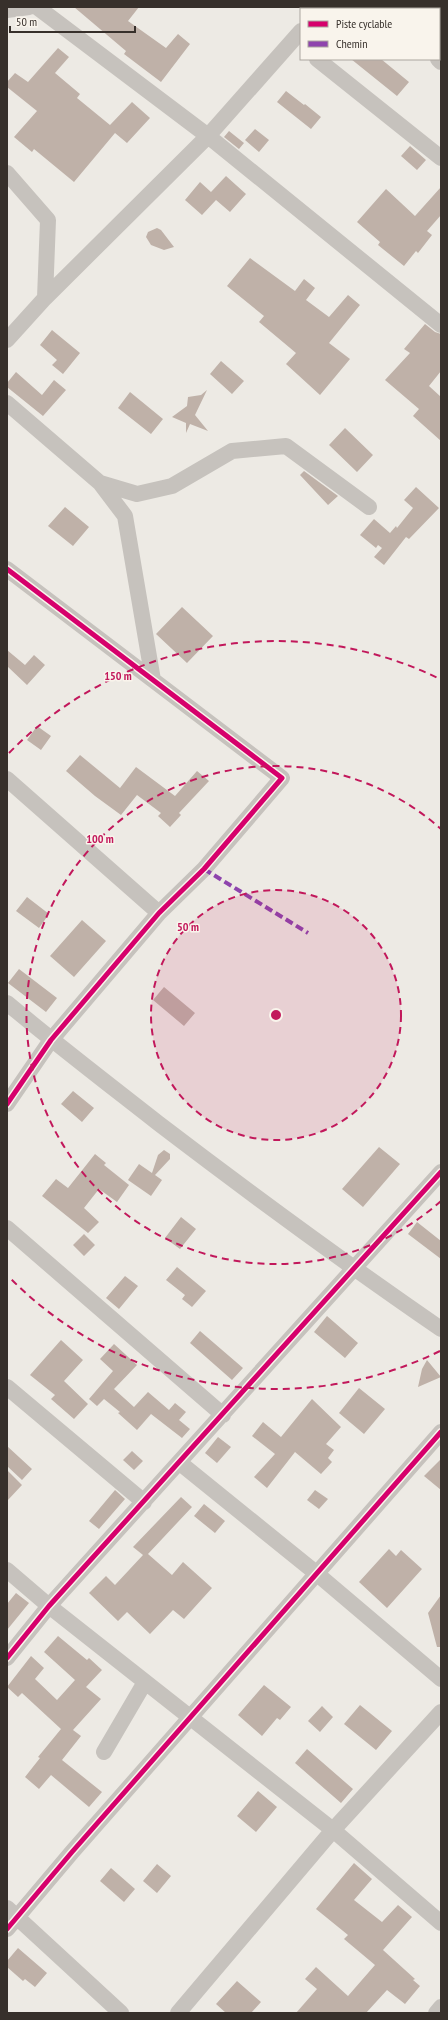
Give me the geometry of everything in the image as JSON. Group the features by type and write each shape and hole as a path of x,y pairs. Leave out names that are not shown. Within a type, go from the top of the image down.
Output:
{"street":[{"path":"7,10 29,7"},
{"path":"37,7 208,136 441,325"},
{"path":"7,340 45,298 208,136 298,39"},
{"path":"318,60 441,158"},
{"path":"7,173 48,220 45,298"},
{"path":"7,403 100,483 125,516 153,680"},
{"path":"100,483 136,494 172,486 232,451 286,446 369,507"},
{"path":"7,569 282,778 204,869 159,913 51,1040 7,1104"},
{"path":"7,779 159,913"},
{"path":"7,1003 51,1040 213,1165 354,1270 441,1329"},
{"path":"7,1658 49,1606 180,1463 441,1172"},
{"path":"7,1228 223,1415"},
{"path":"7,1387 144,1502"},
{"path":"7,1929 12,1913 72,1852 192,1718 316,1573 441,1432"},
{"path":"180,1463 316,1573 441,1679"},
{"path":"7,1570 49,1606 333,1830 441,1923"},
{"path":"104,1752 145,1682"},
{"path":"178,2013 333,1830 441,1712"},
{"path":"12,1913 122,2013"},
{"path":"436,2013 441,2007"}],"building":[{"path":"74,7 139,7 128,21 166,48 178,34 190,44 161,82 124,54 126,51"},
{"path":"58,48 69,57 55,73 80,94 77,98 110,125 132,102 150,118 127,143 115,133 74,182 34,149 32,152 14,137 37,111 7,87 7,82 15,73 28,82"},
{"path":"352,60 382,60 409,82 397,96"},
{"path":"286,91 321,117 311,129 277,102"},
{"path":"255,129 269,140 259,152 245,140"},
{"path":"229,131 244,143 239,149 224,137"},
{"path":"410,146 426,160 417,170 401,156"},
{"path":"226,176 246,194 230,212 216,200 202,215 185,200 200,182 211,192"},
{"path":"441,187 441,215 427,231 432,235 418,253 416,251 404,266 378,245 380,242 357,222 386,189 415,216"},
{"path":"157,228 161,230 174,247 164,250 151,245 146,237 148,232"},
{"path":"250,258 295,291 304,279 315,288 306,300 329,317 348,295 360,305 329,343 350,359 320,395 286,364 296,353 259,322 264,316 227,286"},
{"path":"425,324 435,332 441,334 441,371 429,386 441,397 441,441 413,416 419,409 385,380 410,353 404,349"},
{"path":"52,330 80,353 63,374 52,365 57,360 40,345"},
{"path":"221,361 244,381 232,394 210,374"},
{"path":"16,372 42,395 54,380 66,390 43,416 7,387 7,383"},
{"path":"207,390 195,415 208,431 190,424 186,433 186,423 172,417 187,406 188,397 201,395"},
{"path":"130,392 163,419 151,434 118,408"},
{"path":"345,428 373,455 357,472 329,445"},
{"path":"304,471 338,496 328,505 300,475"},
{"path":"416,487 439,508 409,539 406,537 384,565 374,557 382,548 378,545 376,548 360,535 374,519 390,533 396,526 397,528 413,508 404,500"},
{"path":"65,507 89,527 73,546 48,526"},
{"path":"182,607 213,636 187,663 156,634"},
{"path":"7,650 25,665 34,655 45,665 27,685 7,666"},
{"path":"37,726 51,736 41,750 27,740"},
{"path":"80,755 120,788 136,767 175,796 197,771 209,781 179,813 181,815 170,827 158,816 161,813 137,795 121,815 95,796 66,771"},
{"path":"27,897 49,914 39,928 16,911"},
{"path":"82,920 106,941 74,977 50,956"},
{"path":"19,969 57,998 46,1012 8,983"},
{"path":"164,987 195,1013 184,1026 153,1000"},
{"path":"73,1091 94,1108 82,1122 61,1104"},
{"path":"379,1147 400,1164 363,1207 342,1189"},
{"path":"164,1150 170,1154 170,1159 155,1175 162,1180 151,1196 128,1180 139,1164 152,1173 158,1155"},
{"path":"95,1154 106,1163 104,1165 129,1185 117,1202 99,1189 84,1208 99,1222 88,1233 42,1196 56,1179 68,1188"},
{"path":"181,1217 196,1229 180,1249 165,1238"},
{"path":"417,1222 441,1241 441,1259 408,1234"},
{"path":"84,1234 95,1245 84,1256 73,1245"},
{"path":"177,1267 206,1291 192,1307 182,1299 185,1295 166,1280"},
{"path":"125,1276 138,1286 119,1309 106,1298"},
{"path":"327,1316 358,1343 345,1358 314,1332"},
{"path":"200,1331 243,1368 232,1380 190,1343"},
{"path":"61,1340 83,1360 64,1381 88,1404 74,1419 51,1399 55,1395 30,1375"},
{"path":"114,1344 137,1365 114,1389 134,1407 148,1392 169,1410 175,1403 186,1412 179,1420 190,1429 182,1438 151,1414 137,1430 118,1413 120,1412 104,1399 97,1406 89,1399 113,1371 100,1359"},
{"path":"427,1360 441,1377 418,1387 422,1369"},
{"path":"359,1388 385,1409 364,1434 339,1413"},
{"path":"312,1399 341,1427 326,1444 334,1450 328,1458 332,1462 321,1474 295,1452 267,1488 254,1477 275,1454 252,1436 263,1422 281,1437"},
{"path":"218,1437 231,1447 217,1463 205,1453"},
{"path":"7,1446 32,1469 22,1480 7,1466"},
{"path":"132,1451 143,1461 134,1470 123,1460"},
{"path":"441,1459 441,1490 424,1476"},
{"path":"7,1470 22,1485 7,1501"},
{"path":"115,1490 125,1499 99,1529 89,1521"},
{"path":"315,1490 328,1499 319,1509 307,1500"},
{"path":"181,1497 192,1507 148,1554 172,1575 183,1562 212,1588 184,1619 173,1610 150,1634 127,1612 118,1621 89,1593 106,1576 115,1585 143,1555 133,1547"},
{"path":"204,1504 225,1521 215,1533 194,1516"},
{"path":"389,1549 396,1556 401,1550 422,1569 387,1608 359,1582"},
{"path":"16,1593 29,1603 7,1630 7,1604"},
{"path":"441,1595 441,1647 437,1647 428,1613"},
{"path":"58,1636 87,1660 89,1658 102,1670 86,1687 101,1699 73,1730 81,1736 62,1760 102,1792 89,1807 51,1775 39,1789 25,1777 40,1758 38,1757 61,1729 22,1693 18,1697 7,1687 31,1656 44,1668 35,1679 57,1700 75,1680 44,1652"},
{"path":"264,1685 291,1707 280,1720 277,1718 262,1736 238,1715"},
{"path":"360,1705 392,1731 376,1750 344,1724"},
{"path":"322,1706 333,1717 320,1732 308,1721"},
{"path":"307,1749 353,1789 341,1803 295,1763"},
{"path":"258,1791 277,1807 256,1832 237,1816"},
{"path":"354,1863 372,1879 354,1900 382,1922 398,1905 412,1917 383,1950 415,1979 413,1980 420,1986 405,2004 387,1990 366,2013 296,2013 317,1989 305,1979 316,1967 348,1996 375,1965 344,1939 348,1935 316,1909"},
{"path":"157,1864 171,1876 157,1893 143,1881"},
{"path":"111,1868 135,1889 124,1902 100,1881"},
{"path":"18,1948 47,1973 35,1987 25,1979 23,1981 7,1967 7,1961"},
{"path":"237,1981 261,2002 251,2013 226,2013 216,2004"}],"marked path":[{"path":"204,869 308,933"}],"cycle path":[{"path":"7,569 282,778 204,869 159,913 51,1040 7,1104"},
{"path":"7,1658 49,1606 441,1172"},
{"path":"7,1929 72,1852 441,1432"}]}
